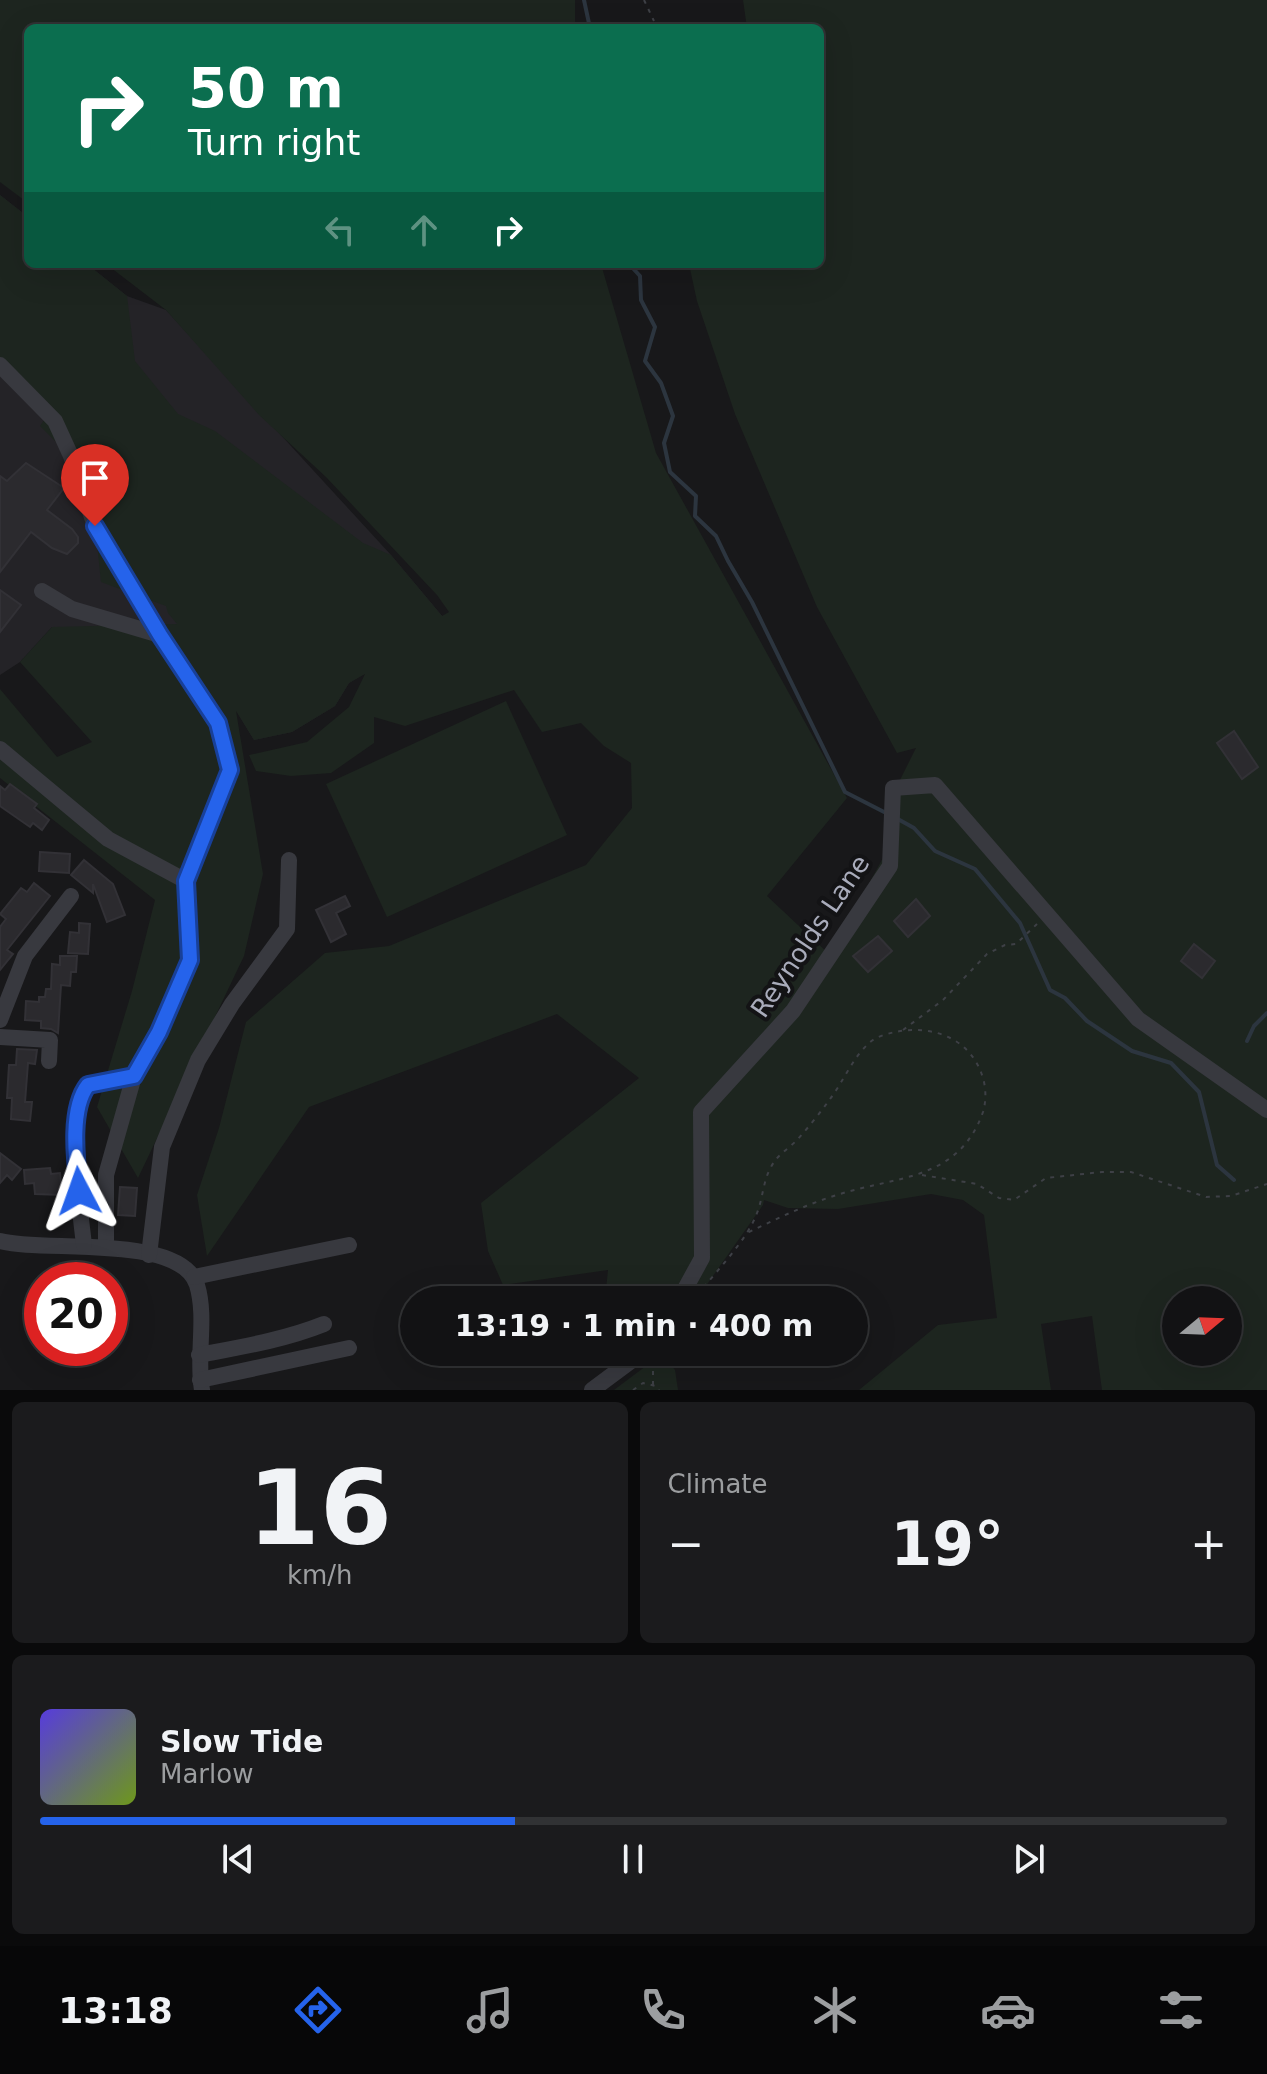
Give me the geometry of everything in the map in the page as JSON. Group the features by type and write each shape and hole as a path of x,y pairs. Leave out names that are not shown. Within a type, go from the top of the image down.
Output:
{"street":[{"path":"0,365 55,421 71,456 95,526 160,635 218,723 230,770 186,881 190,960 159,1032 134,1076 106,1175 106,1246"},
{"path":"42,591 72,609 160,635"},
{"path":"0,749 108,839 186,881"},
{"name":"Reynolds Lane","path":"687,1286 702,1258 701,1112 793,1011 890,866 893,788 935,785 1138,1019 1267,1110"},
{"path":"149,1255 162,1147 198,1060 232,1004 287,929 289,860"},
{"path":"0,1020 25,956 71,896"},
{"path":"0,1037 50,1040 49,1061"},
{"path":"84,1245 75,1128 82,1095 88,1085 134,1076"},
{"path":"0,1241 33,1246 106,1246 184,1265 194,1277 200,1305 201,1385 349,1348"},
{"path":"194,1277 349,1245"},
{"path":"199,1355 258,1343 324,1324"},
{"path":"592,1390 632,1366"}],"path":[{"path":"644,0 654,21"},
{"path":"902,1031 943,1000 987,954 1021,940 1030,932"},
{"path":"704,1286 757,1214 767,1176 776,1159 793,1144 832,1097 869,1043 885,1034 920,1029 958,1041 970,1051 982,1072 986,1089 985,1107 966,1146 921,1174 820,1201 745,1234"},
{"path":"921,1174 977,1184 999,1198 1014,1200 1046,1178 1102,1172 1131,1172 1206,1197 1231,1196 1267,1184"},
{"path":"650,1366 653,1385"},
{"path":"633,1390 643,1383 659,1390"}],"shaded area":[{"path":"0,0 575,0 575,24 24,24 24,200 0,182"},
{"path":"743,0 1267,0 1267,1390 1102,1390 1092,1316 1041,1324 1051,1390 859,1390 938,1325 997,1318 984,1215 963,1200 931,1194 838,1209 788,1208 764,1200 706,1286 606,1286 608,1270 503,1285 488,1251 481,1203 639,1078 557,1014 309,1107 207,1256 197,1195 219,1128 246,1022 325,953 389,946 586,865 632,808 631,763 604,746 581,723 542,732 514,690 405,726 374,717 374,743 331,773 291,776 256,771 249,755 307,742 349,707 365,674 349,683 335,706 292,732 254,740 236,711 263,874 244,956 138,1178 97,1107 132,991 155,900 0,778 0,689 57,757 92,742 20,662 52,627 177,624 166,606 101,582 94,515 61,447 40,426 48,414 0,366 0,195 24,214 24,268 92,268 127,296 135,361 178,414 215,431 363,543 391,555 442,616 449,612 437,595 326,477 259,415 166,310 111,268 602,268 656,453 847,798 767,896 830,955 890,845 893,794 916,748 897,753 817,607 735,414 697,301 690,268 824,268 824,24 746,24"},
{"path":"0,195 24,214 24,268 92,268 127,296 166,310 391,555 448,623 349,683 335,706 292,732 254,740 198,647 52,627 20,662 0,675"},
{"path":"506,701 567,835 387,917 326,784"},
{"path":"646,1366 672,1366 675,1370 678,1390 614,1390"}],"building":[{"path":"26,463 64,488 47,510 72,529 78,543 67,554 52,548 31,532 0,572 0,476 7,481"},
{"path":"0,590 21,605 0,632"},
{"path":"1234,731 1258,767 1242,779 1217,743"},
{"path":"10,784 37,804 34,808 49,820 42,830 33,823 30,827 0,806 0,786 5,790"},
{"path":"40,852 70,854 69,873 39,871"},
{"path":"84,860 113,884 125,915 107,922 93,884 93,893 71,875"},
{"path":"34,883 50,896 7,950 13,954 0,970 0,927 6,919 0,914 21,888 27,892"},
{"path":"345,896 350,906 336,913 346,934 331,942 316,910"},
{"path":"916,899 930,916 908,937 894,921"},
{"path":"79,923 90,924 88,954 68,953 70,932 79,933"},
{"path":"878,936 892,951 868,972 853,956"},
{"path":"1194,944 1215,961 1202,978 1181,961"},
{"path":"60,956 77,956 76,972 71,972 70,986 61,985 58,1033 41,1028 41,1021 25,1020 26,1001 39,1002 39,997 45,997 46,989 51,989 52,964 60,965"},
{"path":"17,1049 37,1050 35,1064 28,1063 25,1102 32,1102 30,1121 11,1119 12,1098 7,1098 9,1065 16,1065"},
{"path":"0,1153 21,1169 12,1180 7,1175 0,1183"},
{"path":"50,1168 51,1174 60,1173 62,1195 35,1194 34,1183 25,1184 24,1170"},
{"path":"120,1187 137,1188 135,1216 118,1215"}],"waterway":[{"path":"584,0 589,24"},
{"path":"633,268 640,276 641,300 655,327 645,361 661,383 673,416 664,443 670,472 696,496 695,516 716,536 752,602 845,792 888,814"},
{"path":"896,818 914,828 935,851 975,869 1020,923 1050,990 1065,998 1087,1021 1132,1051 1171,1063 1199,1092 1217,1165 1234,1180"},
{"path":"1247,1041 1254,1026 1267,1013"}],"route":[{"path":"79,1191 75,1128 84,1090 88,1085 134,1076 159,1032 190,960 186,881 230,770 218,723 160,635 95,526"}]}
